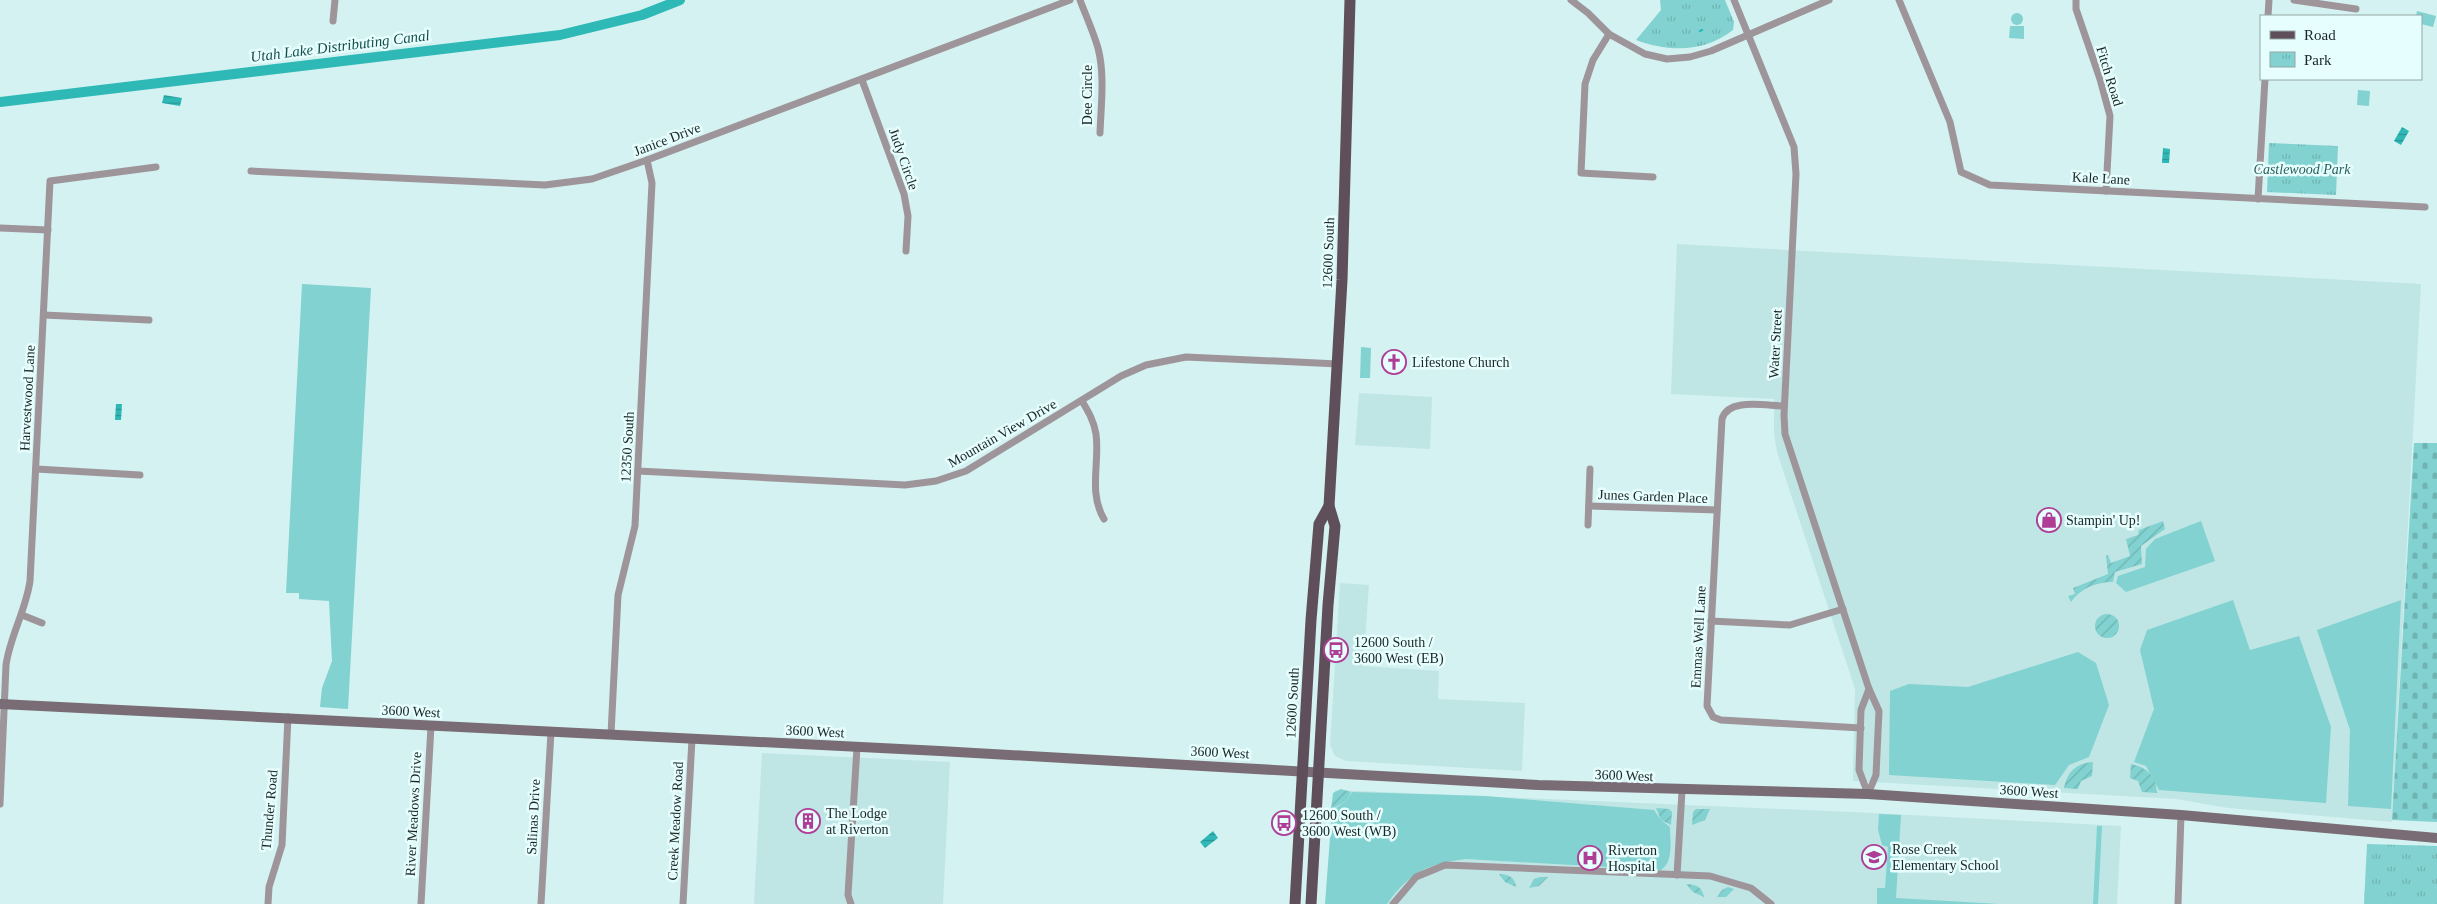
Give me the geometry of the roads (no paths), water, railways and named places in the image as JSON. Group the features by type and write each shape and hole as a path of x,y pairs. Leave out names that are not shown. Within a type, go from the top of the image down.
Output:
{"main road":[{"name":"12600 South","path":"1311,904 1328,605 1335,526 1329,506 1338,364 1347,147 1350,0"},
{"name":"12600 South","path":"1294,904 1311,620 1319,524 1329,506"},
{"name":"3600 West","path":"2,704 857,747 1538,785 1682,791 1868,794 2181,815 2437,838"}],"street":[{"path":"334,21 336,0"},
{"name":"Janice Drive","path":"251,171 545,185 592,179 862,80 1070,0"},
{"name":"Dee Circle","path":"1080,0 1094,36 1100,62 1102,88 1100,133"},
{"path":"1571,0 1588,12 1609,34 1645,54 1667,58 1690,58 1829,0"},
{"name":"Water Street","path":"1734,0 1794,147 1796,174 1784,406 1785,434 1869,689 1879,711 1876,775 1868,794"},
{"name":"Kale Lane","path":"1899,0 1950,122 1961,172 1990,185 2425,208"},
{"name":"Fitch Road","path":"2076,0 2076,9 2100,79 2110,116 2106,191"},
{"path":"2268,15 2269,0"},
{"path":"2294,0 2356,9"},
{"path":"1609,34 1593,60 1586,78 1581,173 1653,177"},
{"name":"Judy Circle","path":"862,80 903,189 908,216 906,251"},
{"path":"2258,199 2265,80"},
{"name":"12350 South","path":"610,734 618,595 634,537 652,183 647,160"},
{"name":"Harvestwood Lane","path":"0,804 2,704 8,654 22,615 30,581 50,181 156,167"},
{"path":"0,228 48,230"},
{"path":"44,314 149,320"},
{"name":"Mountain View Drive","path":"638,471 905,484 926,483 966,471 1133,370 1173,358 1338,364"},
{"path":"1082,401 1095,431 1095,493 1097,507 1104,519"},
{"name":"Emmas Well Lane","path":"1784,406 1740,405 1726,410 1722,424 1708,710 1713,716 1725,720 1861,728"},
{"path":"36,469 140,475"},
{"name":"Junes Garden Place","path":"1588,526 1590,469"},
{"name":"Junes Garden Place","path":"1589,506 1717,510"},
{"path":"1711,621 1790,625 1843,608"},
{"path":"22,615 42,623"},
{"path":"1868,794 1859,770 1862,710 1869,689"},
{"name":"Thunder Road","path":"268,904 269,887 282,845 288,717"},
{"name":"River Meadows Drive","path":"421,904 431,726"},
{"name":"Salinas Drive","path":"541,904 551,732"},
{"name":"Creek Meadow Road","path":"683,904 692,739"},
{"path":"851,904 848,895 857,747"},
{"path":"1678,875 1682,791"},
{"path":"2181,815 2178,904 2184,904"},
{"path":"1393,904 1416,877 1445,864 1710,876 1751,888 1771,904"}],"waterway":[{"name":"Utah Lake Distributing Canal","path":"0,102 560,35 642,15 680,0"}],"place":[{"name":"Lifestone Church","path":"1394,362"},
{"name":"Stampin' Up!","path":"2049,520"},
{"name":"12600 South / 3600 West (EB)","path":"1336,650"},
{"name":"The Lodge at Riverton","path":"808,821"},
{"name":"12600 South / 3600 West (WB)","path":"1284,823"},
{"name":"Rose Creek Elementary School","path":"1874,857"},
{"name":"Riverton Hospital","path":"1590,858"}],"park label":[{"name":"Castlewood Park","path":"2302,169"}]}
